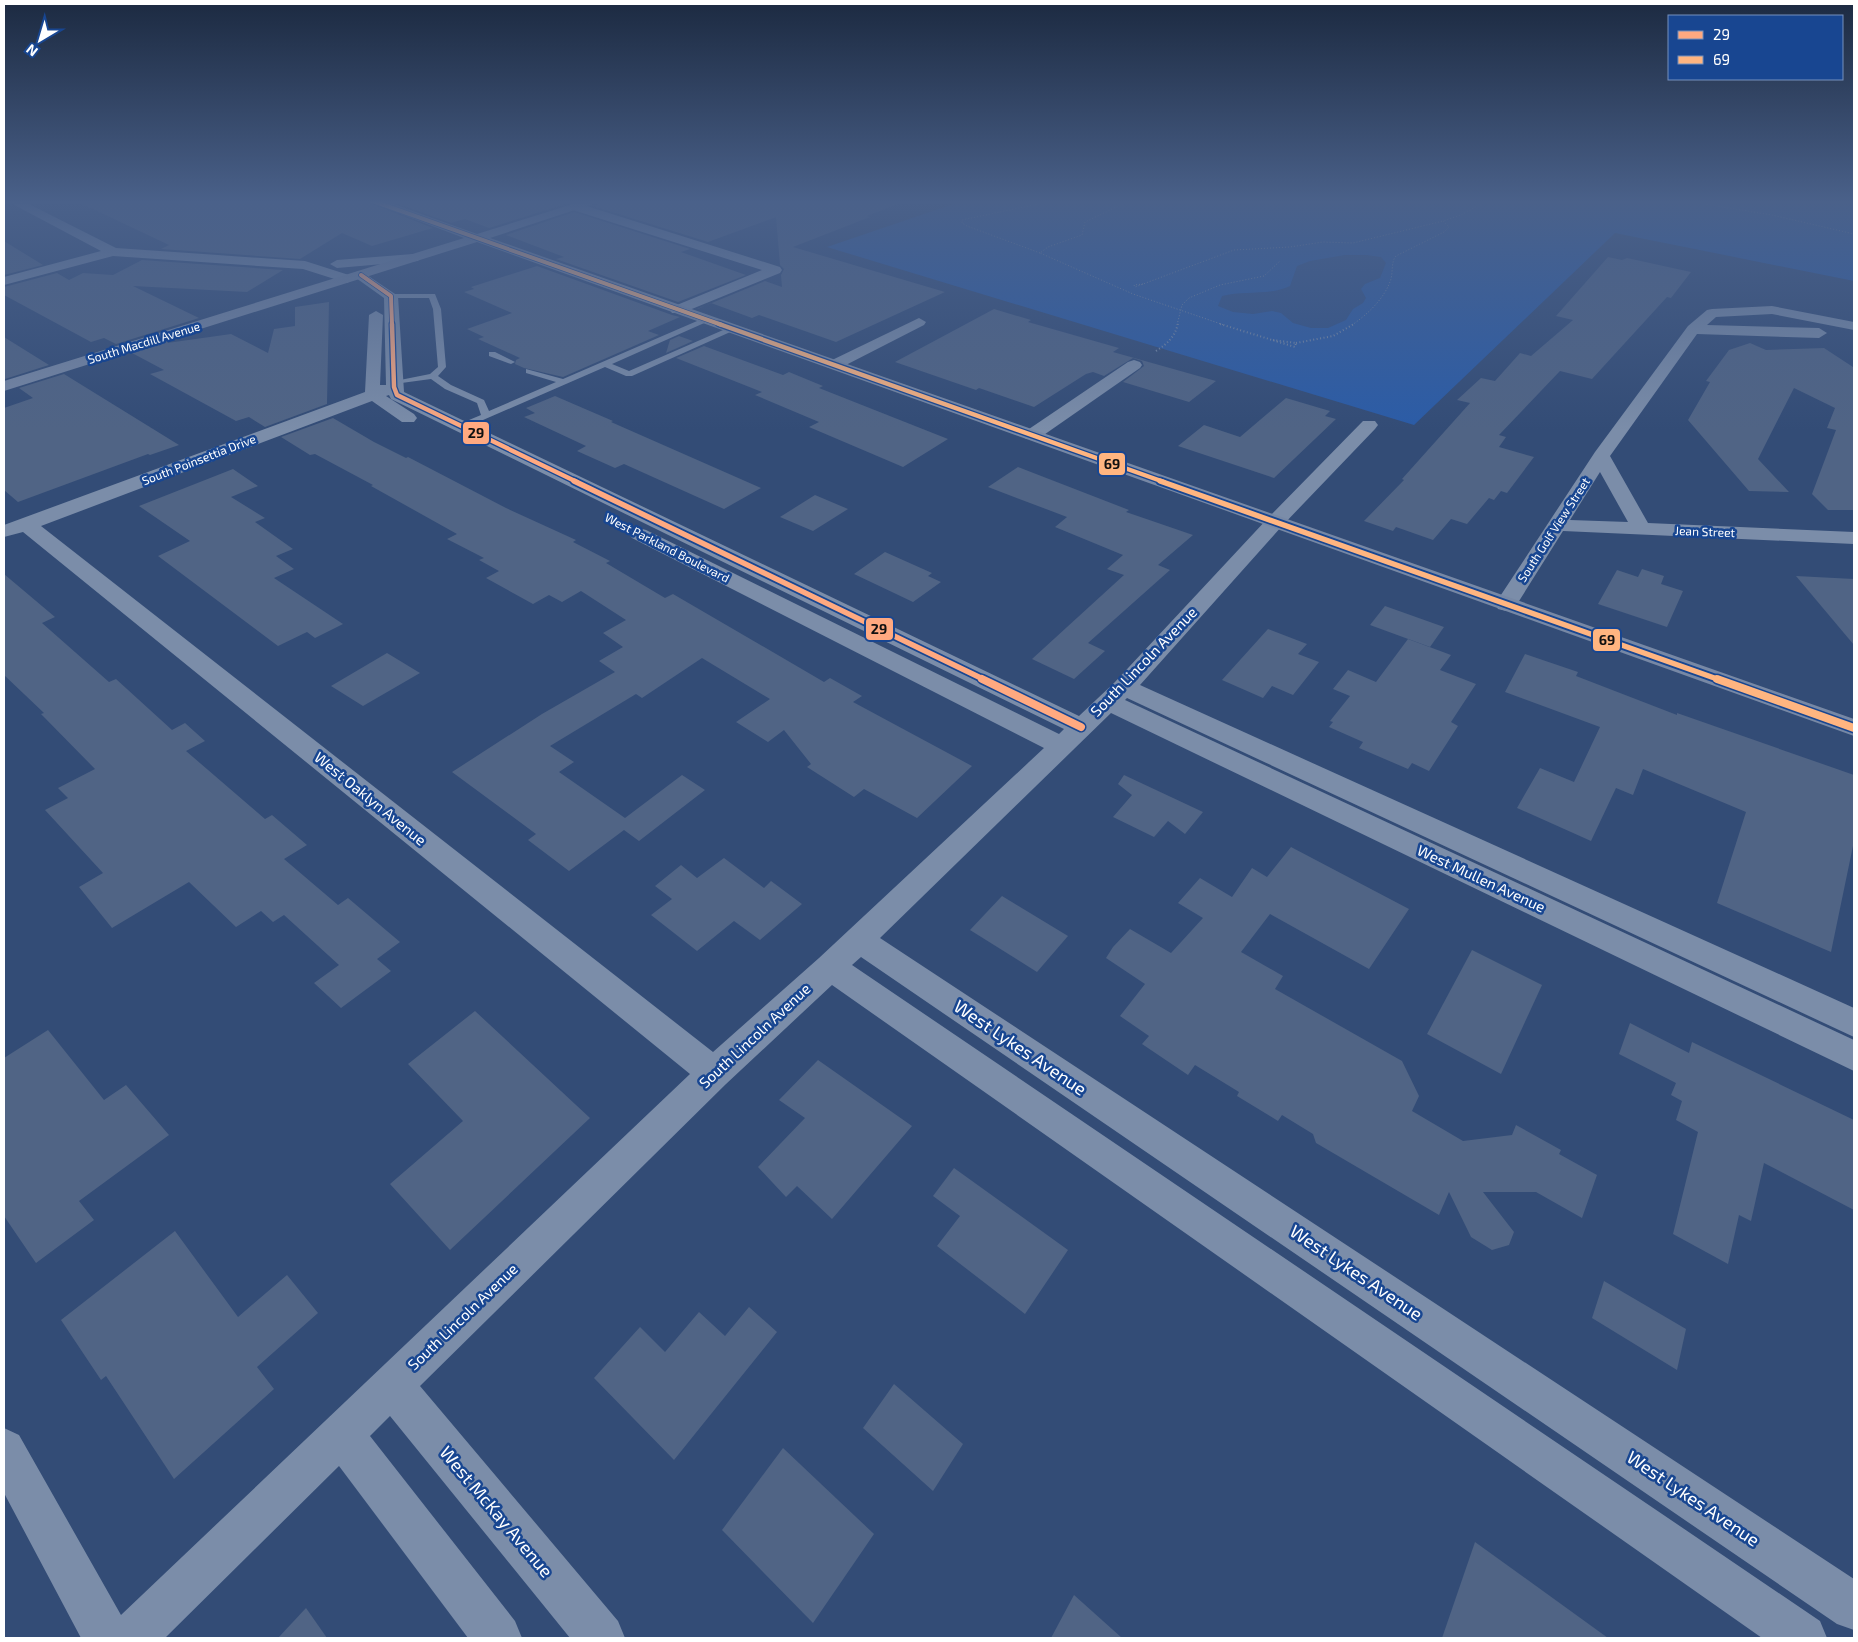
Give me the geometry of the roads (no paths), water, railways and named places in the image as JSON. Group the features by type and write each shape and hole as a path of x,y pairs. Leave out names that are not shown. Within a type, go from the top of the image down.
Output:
{"street":[{"path":"4,281 20,277"},
{"path":"340,277 347,279"},
{"name":"South Macdill Avenue","path":"4,386 347,279 376,285 387,277"},
{"path":"583,277 1854,728"},
{"path":"677,310 758,277"},
{"path":"376,285 394,384"},
{"path":"374,395 372,386 376,285"},
{"name":"South Golf View Street","path":"1506,604 1601,456 1693,329 1712,313 1763,310 1854,326"},
{"path":"834,365 919,322"},
{"path":"1693,329 1854,334"},
{"path":"1032,435 1134,365"},
{"name":"South Poinsettia Drive","path":"15,528 374,395 394,384"},
{"name":"West Parkland Boulevard","path":"394,384 396,395 1071,736"},
{"name":"West Parkland Boulevard","path":"374,395 392,409 412,420 1071,736"},
{"name":"South Lincoln Avenue","path":"131,1638 714,1073 859,940 1116,694 1275,522 1369,425"},
{"name":"South Golf View Street","path":"1601,456 1642,530"},
{"name":"Jean Street","path":"1556,526 1854,538"},
{"name":"West Oaklyn Avenue","path":"15,528 714,1073"},
{"name":"West Mullen Avenue","path":"1116,694 1854,1023"},
{"name":"West Mullen Avenue","path":"1116,694 1854,1056"},
{"name":"West Lykes Avenue","path":"859,940 1854,1607"},
{"path":"830,967 1803,1638"},
{"name":"West McKay Avenue","path":"392,1385 601,1638"},
{"path":"341,1434 498,1638"},
{"path":"4,1450 107,1638"}],"lane":[{"path":"376,285 432,296 437,309 442,367 433,376 394,384"},
{"path":"460,427 707,320"},
{"path":"607,364 629,374 732,329"},
{"path":"492,354 511,362"},
{"path":"529,371 563,382"},
{"path":"433,376 448,387 481,402 486,415"}]}
